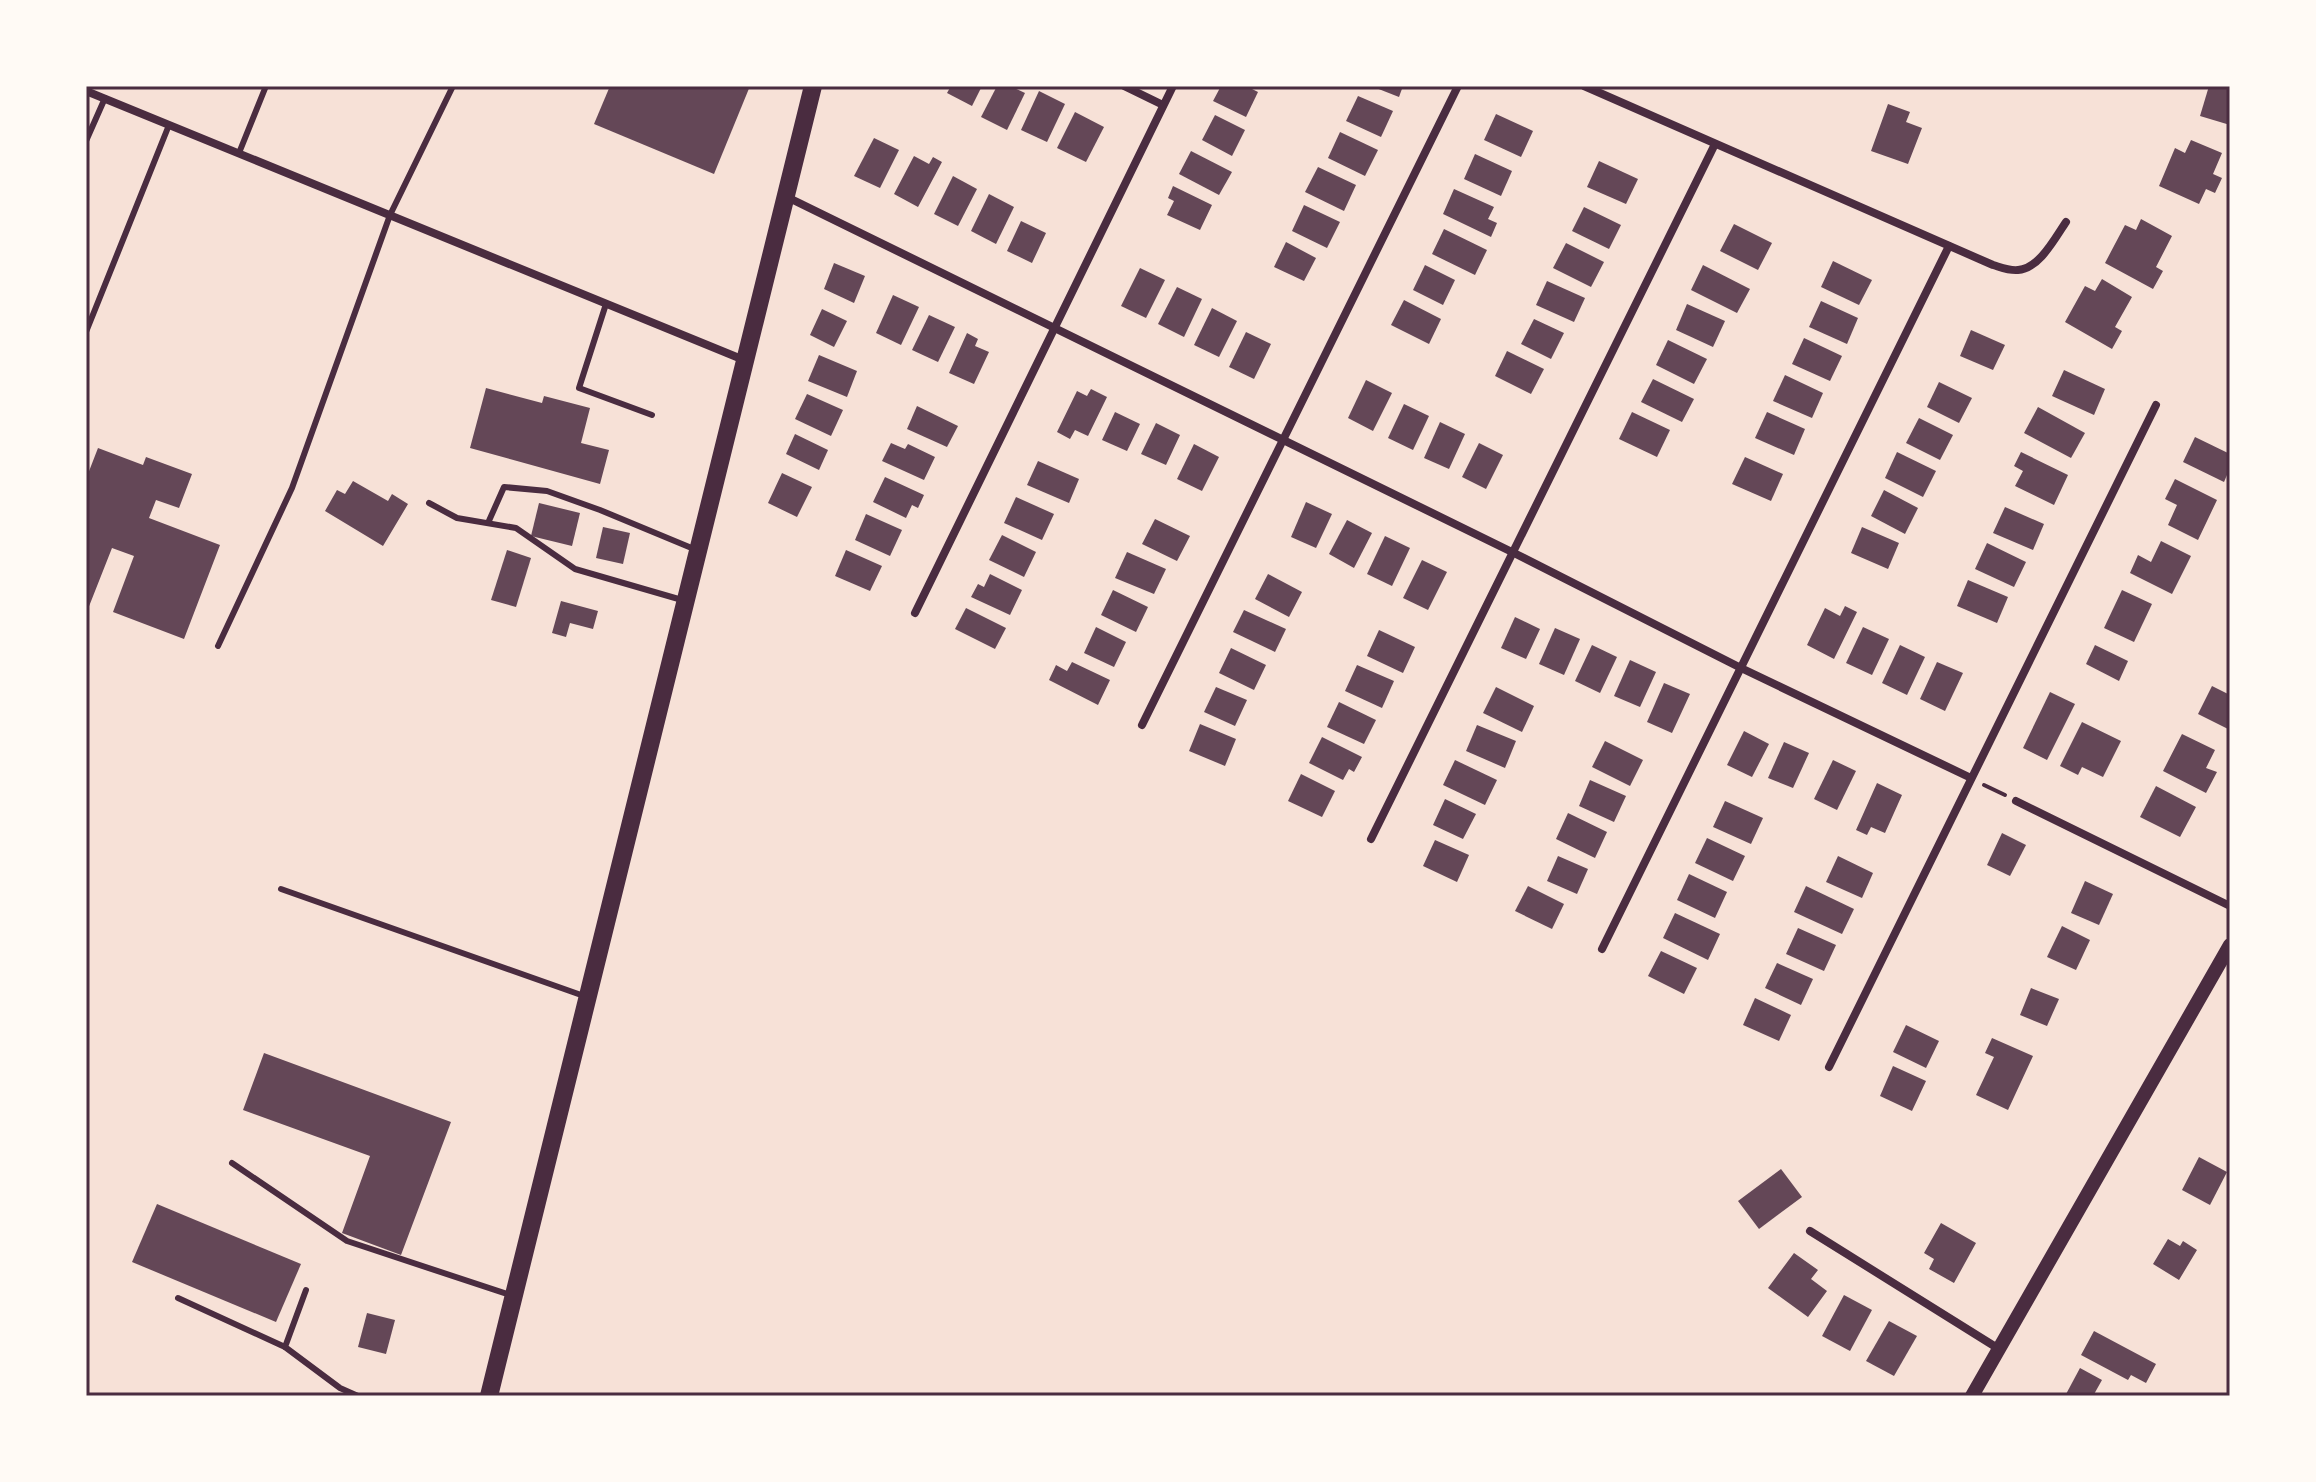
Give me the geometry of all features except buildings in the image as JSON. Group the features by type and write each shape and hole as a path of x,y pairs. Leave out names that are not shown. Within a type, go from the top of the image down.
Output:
{"main road":[{"path":"489,1396 813,86"}],"street":[{"path":"1124,86 1163,105"},
{"path":"915,613 1173,86"},
{"path":"1142,725 1458,86"},
{"path":"1584,86 1993,265 2025,269 2037,261 2066,222"},
{"path":"86,91 745,361"},
{"path":"1371,839 1715,144"},
{"path":"785,196 1284,439 1741,668 1971,778"},
{"path":"1602,949 1949,246"},
{"path":"1829,1067 2156,405"},
{"path":"2016,801 2230,906"},
{"path":"1972,1396 2230,945"},
{"path":"1810,1231 1999,1349"}],"lane":[{"path":"239,153 266,86"},
{"path":"218,646 292,488 390,215 453,86"},
{"path":"86,141 105,98"},
{"path":"86,332 169,125"},
{"path":"606,304 579,388 652,415"},
{"path":"488,523 504,487 547,491 698,551"},
{"path":"429,503 457,518 516,528 575,569 685,601"},
{"path":"281,889 588,997"},
{"path":"232,1163 347,1241 514,1297"},
{"path":"285,1347 306,1290"},
{"path":"178,1298 285,1347 340,1388 358,1396"}],"path":[{"path":"1971,778 2016,801"}]}
